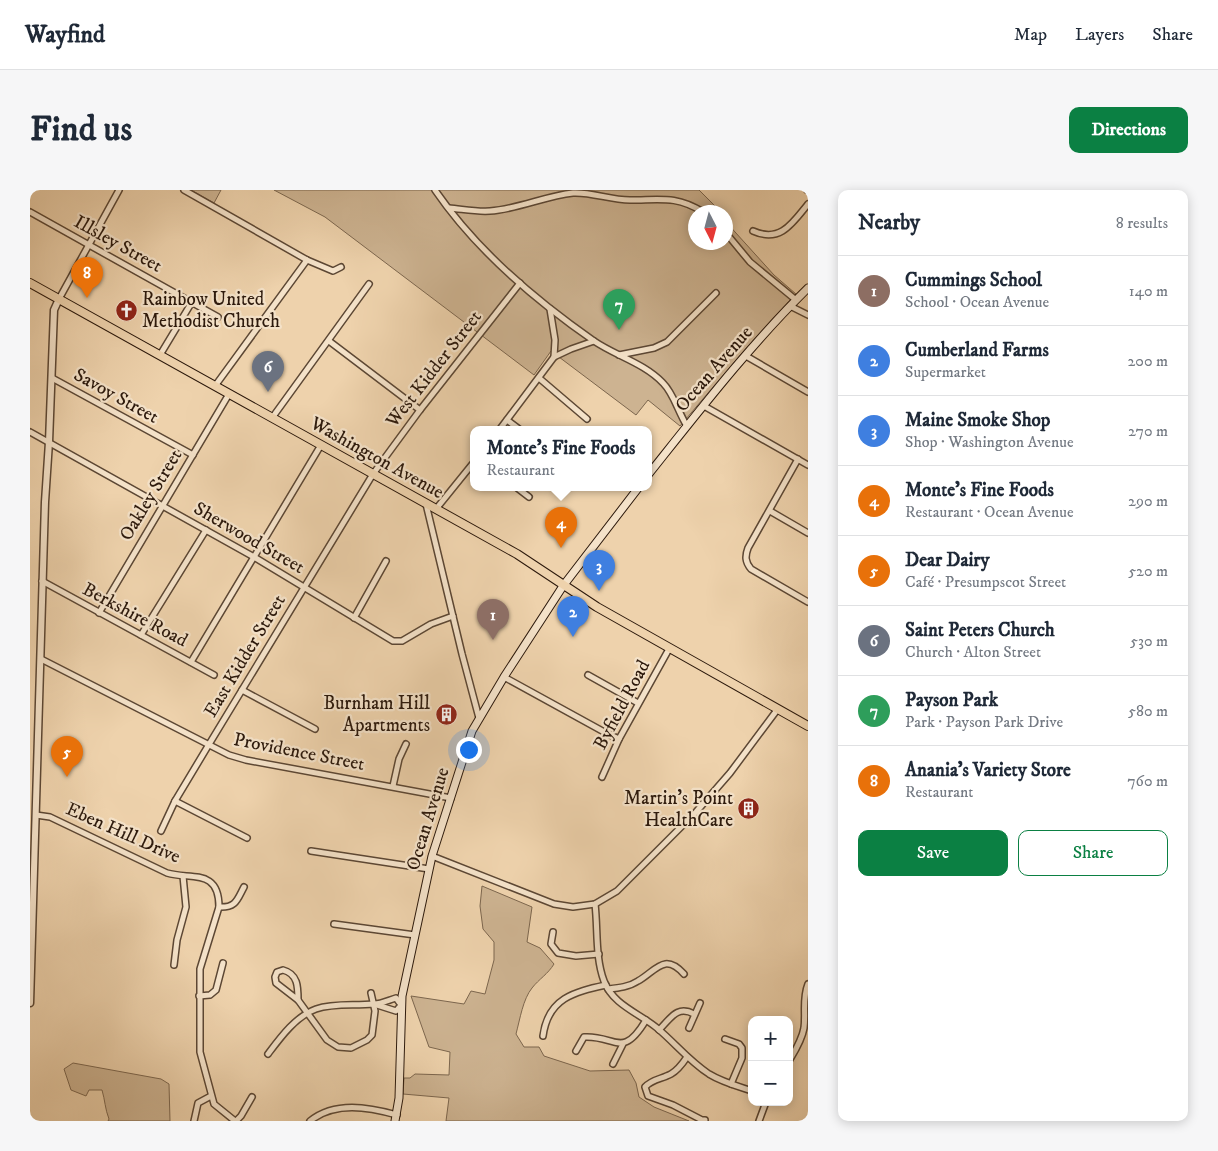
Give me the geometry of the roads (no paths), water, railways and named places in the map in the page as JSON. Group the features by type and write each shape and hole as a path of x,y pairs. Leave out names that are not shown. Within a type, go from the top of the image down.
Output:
{"main road":[{"name":"Washington Avenue","path":"30,283 516,554 597,607 808,726"},
{"name":"Ocean Avenue","path":"652,470 746,356 808,288"},
{"name":"Ocean Avenue","path":"396,1118 399,1098 400,1005 432,856 472,731 504,677 563,586 636,491"}],"street":[{"path":"30,1003 42,581 54,310 88,244 119,190"},
{"path":"184,190 307,260 333,271 341,266"},
{"path":"435,190 478,242 520,284 594,341 650,372 662,382 687,426"},
{"path":"449,208 492,211 562,195 580,193 626,200 673,199 689,205"},
{"path":"753,231 762,235 776,235 788,227 808,204"},
{"name":"Illsley Street","path":"30,212 218,317"},
{"path":"733,241 750,262 808,316"},
{"path":"215,386 307,260"},
{"path":"272,418 369,284"},
{"name":"West Kidder Street","path":"373,474 420,410 520,284"},
{"path":"618,355 654,348 667,342 716,293"},
{"path":"160,355 192,302"},
{"path":"550,308 555,340 554,357"},
{"path":"329,341 420,410"},
{"path":"502,426 554,357 571,348 594,341"},
{"path":"746,356 808,392"},
{"name":"Savoy Street","path":"52,378 193,455"},
{"path":"539,378 587,419"},
{"name":"Oakley Street","path":"99,613 229,394"},
{"path":"704,406 808,465"},
{"path":"507,420 515,426"},
{"name":"Sherwood Street","path":"30,432 254,557 388,639 398,642 431,624 453,616"},
{"path":"191,662 321,445"},
{"path":"798,459 748,548 746,560 751,569 808,602"},
{"path":"436,509 470,467"},
{"name":"East Kidder Street","path":"162,831 175,801 373,474"},
{"path":"521,491 529,497"},
{"path":"426,504 479,718"},
{"path":"770,511 808,533"},
{"path":"142,635 206,530"},
{"path":"354,618 386,561"},
{"name":"Berkshire Road","path":"42,581 214,675"},
{"name":"Byfield Road","path":"602,777 619,739 669,648"},
{"name":"Providence Street","path":"41,659 208,746 237,758 451,798"},
{"path":"588,674 638,703"},
{"path":"504,677 619,739"},
{"path":"242,690 315,730"},
{"path":"432,856 554,904 573,907 595,904 609,897 691,818 730,773 777,710"},
{"path":"393,786 400,758 406,744"},
{"path":"175,801 247,838"},
{"name":"Eben Hill Drive","path":"36,815 50,817 160,870 174,875 200,876 211,883 218,895 219,907"},
{"path":"311,851 429,869"},
{"path":"174,965 177,940 186,907 183,876"},
{"path":"244,887 234,905 219,907 200,969 200,1052 211,1096 218,1109 236,1121 252,1097"},
{"path":"595,904 599,954 602,974 607,987 622,1005 659,1030 687,1057 708,1073 748,1090"},
{"path":"334,924 415,935"},
{"path":"553,932 551,944 558,953 576,956 599,954"},
{"path":"199,996 210,995 216,990 223,963"},
{"path":"543,1036 546,1018 560,1002 576,992 607,987 616,988 638,982 661,964 666,963 675,966 684,974"},
{"path":"298,1000 297,987 293,975 289,971 277,972 275,977 276,983 298,1000 327,1040 338,1047 350,1048 368,1040 372,1035 374,1004 371,993"},
{"path":"793,1053 806,1030 804,994 808,984"},
{"path":"268,1054 284,1034 308,1013 317,1008 374,1004 396,998 400,1005 396,1011 374,1004"},
{"path":"689,1028 700,1003"},
{"path":"659,1030 679,1011 684,1010 694,1014"},
{"path":"613,1064 623,1044 634,1037 646,1020"},
{"path":"576,1051 584,1037 590,1036 612,1043 623,1044"},
{"path":"725,1039 739,1044 742,1048 742,1058 731,1084"},
{"path":"687,1057 671,1074 649,1083 646,1087 646,1092 648,1096 656,1100 673,1105 706,1120"},
{"path":"194,1121 198,1103 211,1096"},
{"path":"759,1121 765,1106"},
{"path":"310,1121 327,1111 340,1108 369,1109 396,1118"}],"place":[{"name":"Anania's Variety Store","path":"87,298"},
{"name":"Rainbow United Methodist Church","path":"126,310"},
{"name":"Payson Park","path":"619,330"},
{"name":"Saint Peters Church","path":"268,392"},
{"name":"Monte's Fine Foods","path":"561,548"},
{"name":"Maine Smoke Shop","path":"599,591"},
{"name":"Cumberland Farms","path":"573,637"},
{"name":"Cummings School","path":"493,640"},
{"name":"Burnham Hill Apartments","path":"446,714"},
{"name":"Dear Dairy","path":"67,777"},
{"name":"Martin's Point HealthCare","path":"749,809"}]}
